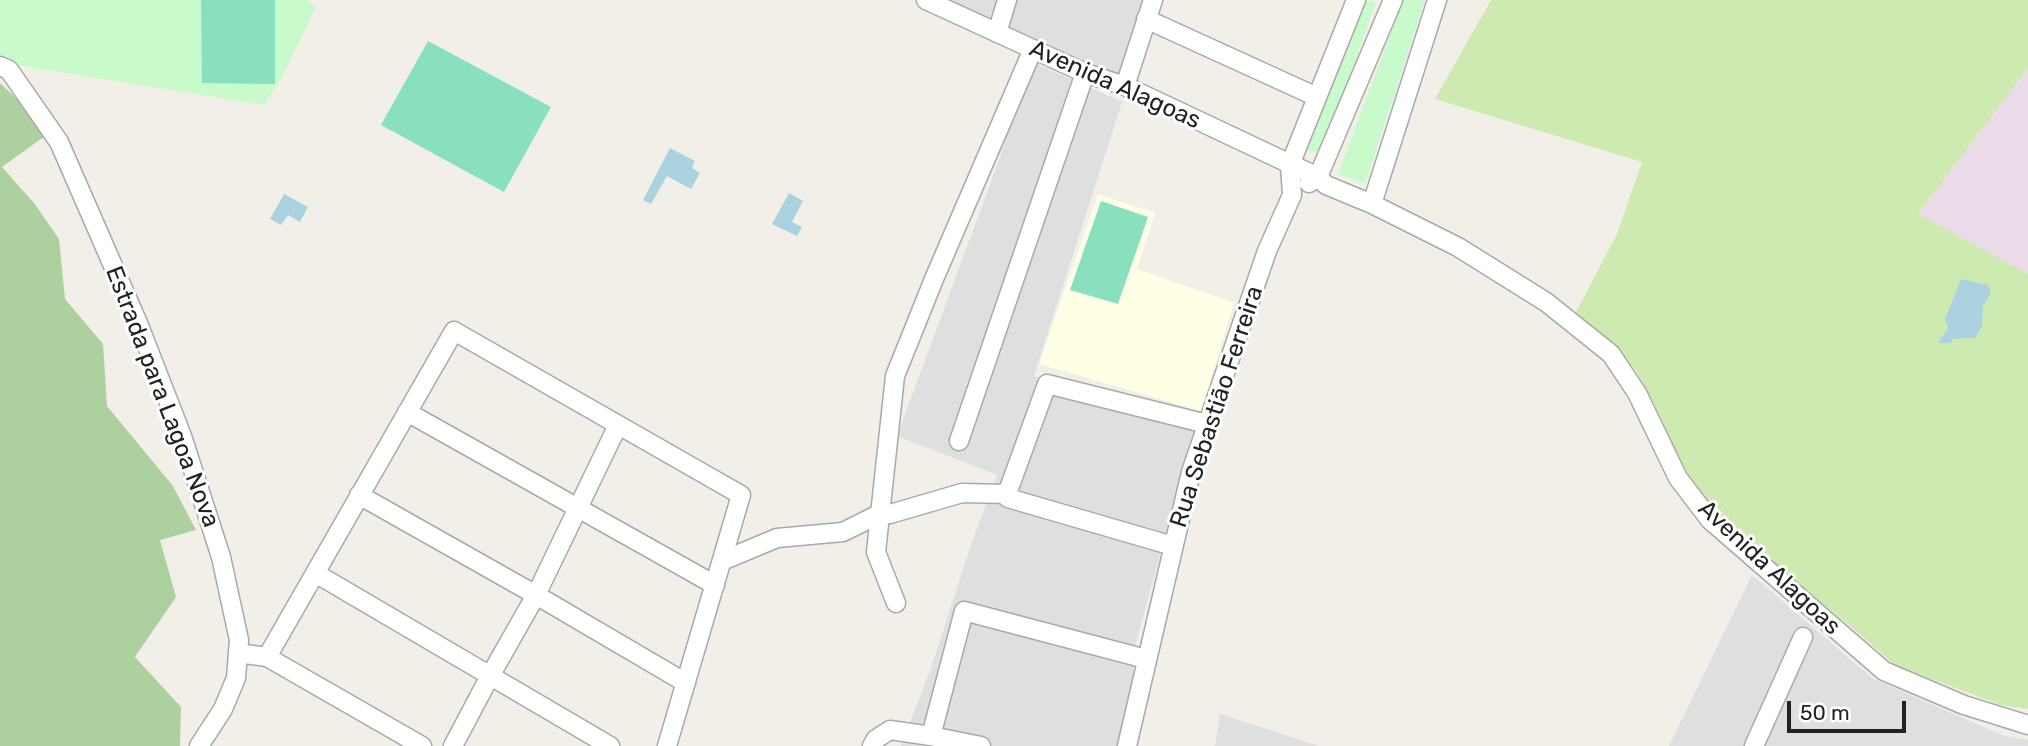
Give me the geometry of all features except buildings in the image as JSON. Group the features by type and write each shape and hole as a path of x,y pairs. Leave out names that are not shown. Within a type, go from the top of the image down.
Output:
{"street":[{"name":"Avenida Alagoas","path":"926,0 1085,73 1125,86 1372,204 1458,247 1546,302 1611,354 1637,393 1678,478 1710,520 1884,671 1964,705 2028,725"},
{"path":"997,33 1007,0"},
{"path":"1125,86 1153,0"},
{"name":"Rua Sebastião Ferreira","path":"1309,174 1317,97 1356,0"},
{"name":"Rua Sebastião Ferreira","path":"1127,746 1191,472 1267,251 1292,195 1309,174 1393,0"},
{"path":"1372,204 1437,0"},
{"path":"1146,19 1317,97"},
{"path":"896,603 876,552 895,376 1033,49"},
{"name":"Estrada para Lagoa Nova","path":"0,66 9,70 59,142 138,323 182,436 221,557 239,640 236,678 223,709 199,746"},
{"path":"959,441 1085,73"},
{"path":"1292,195 1309,174"},
{"path":"267,657 454,331 741,495 667,746"},
{"path":"1007,496 1047,384 1207,424"},
{"path":"407,412 715,585"},
{"path":"453,746 536,596 618,425"},
{"path":"722,561 777,538 843,532 881,513 891,514 962,493 1007,496 1173,546"},
{"path":"359,495 686,683"},
{"path":"315,573 610,746"},
{"path":"931,736 964,611 1146,659"},
{"path":"1754,746 1803,637"},
{"path":"238,653 267,657 422,746"},
{"path":"872,746 876,739 891,730 981,746"}],"shaded area":[{"path":"952,0 1164,0 1125,86"},
{"path":"1031,61 1122,102 1034,376 1197,421 1133,653 1134,681 1118,746 901,746 931,668 997,475 897,436 999,160"},
{"path":"2028,68 2028,274 1917,215"},
{"path":"1098,194 1155,213 1137,269 1234,303 1201,411 1039,364"},
{"path":"1752,575 1872,678 2004,736 2028,740 2028,746 1669,746"},
{"path":"1220,714 1319,746 1215,746"}],"green space":[{"path":"0,0 307,0 316,7 282,77 264,105 22,66 0,57"},
{"path":"201,0 275,0 275,84 202,83"},
{"path":"1360,0 1376,2 1322,154 1306,150"},
{"path":"1403,0 1425,0 1365,184 1338,174"},
{"path":"1491,0 2028,0 2028,68 1918,214 2028,274 2028,709 2001,705 1896,666 1715,516 1683,471 1660,416 1636,370 1575,314 1617,234 1642,162 1435,99"},
{"path":"428,41 551,107 504,192 381,125"},
{"path":"0,83 18,100 45,136 2,167 34,203 59,239 65,299 103,344 107,406 173,486 196,530 160,540 176,597 135,657 181,707 180,746 0,746"},
{"path":"1101,201 1148,217 1118,304 1070,290"}],"water":[{"path":"670,148 695,161 692,168 700,173 691,189 667,176 651,204 643,200"},
{"path":"789,193 803,201 792,222 802,227 797,236 772,224"},
{"path":"284,194 308,207 300,222 288,215 281,225 270,219"},
{"path":"1961,279 1988,285 1991,293 1983,306 1982,326 1975,338 1938,343 1948,328 1945,319"}]}
